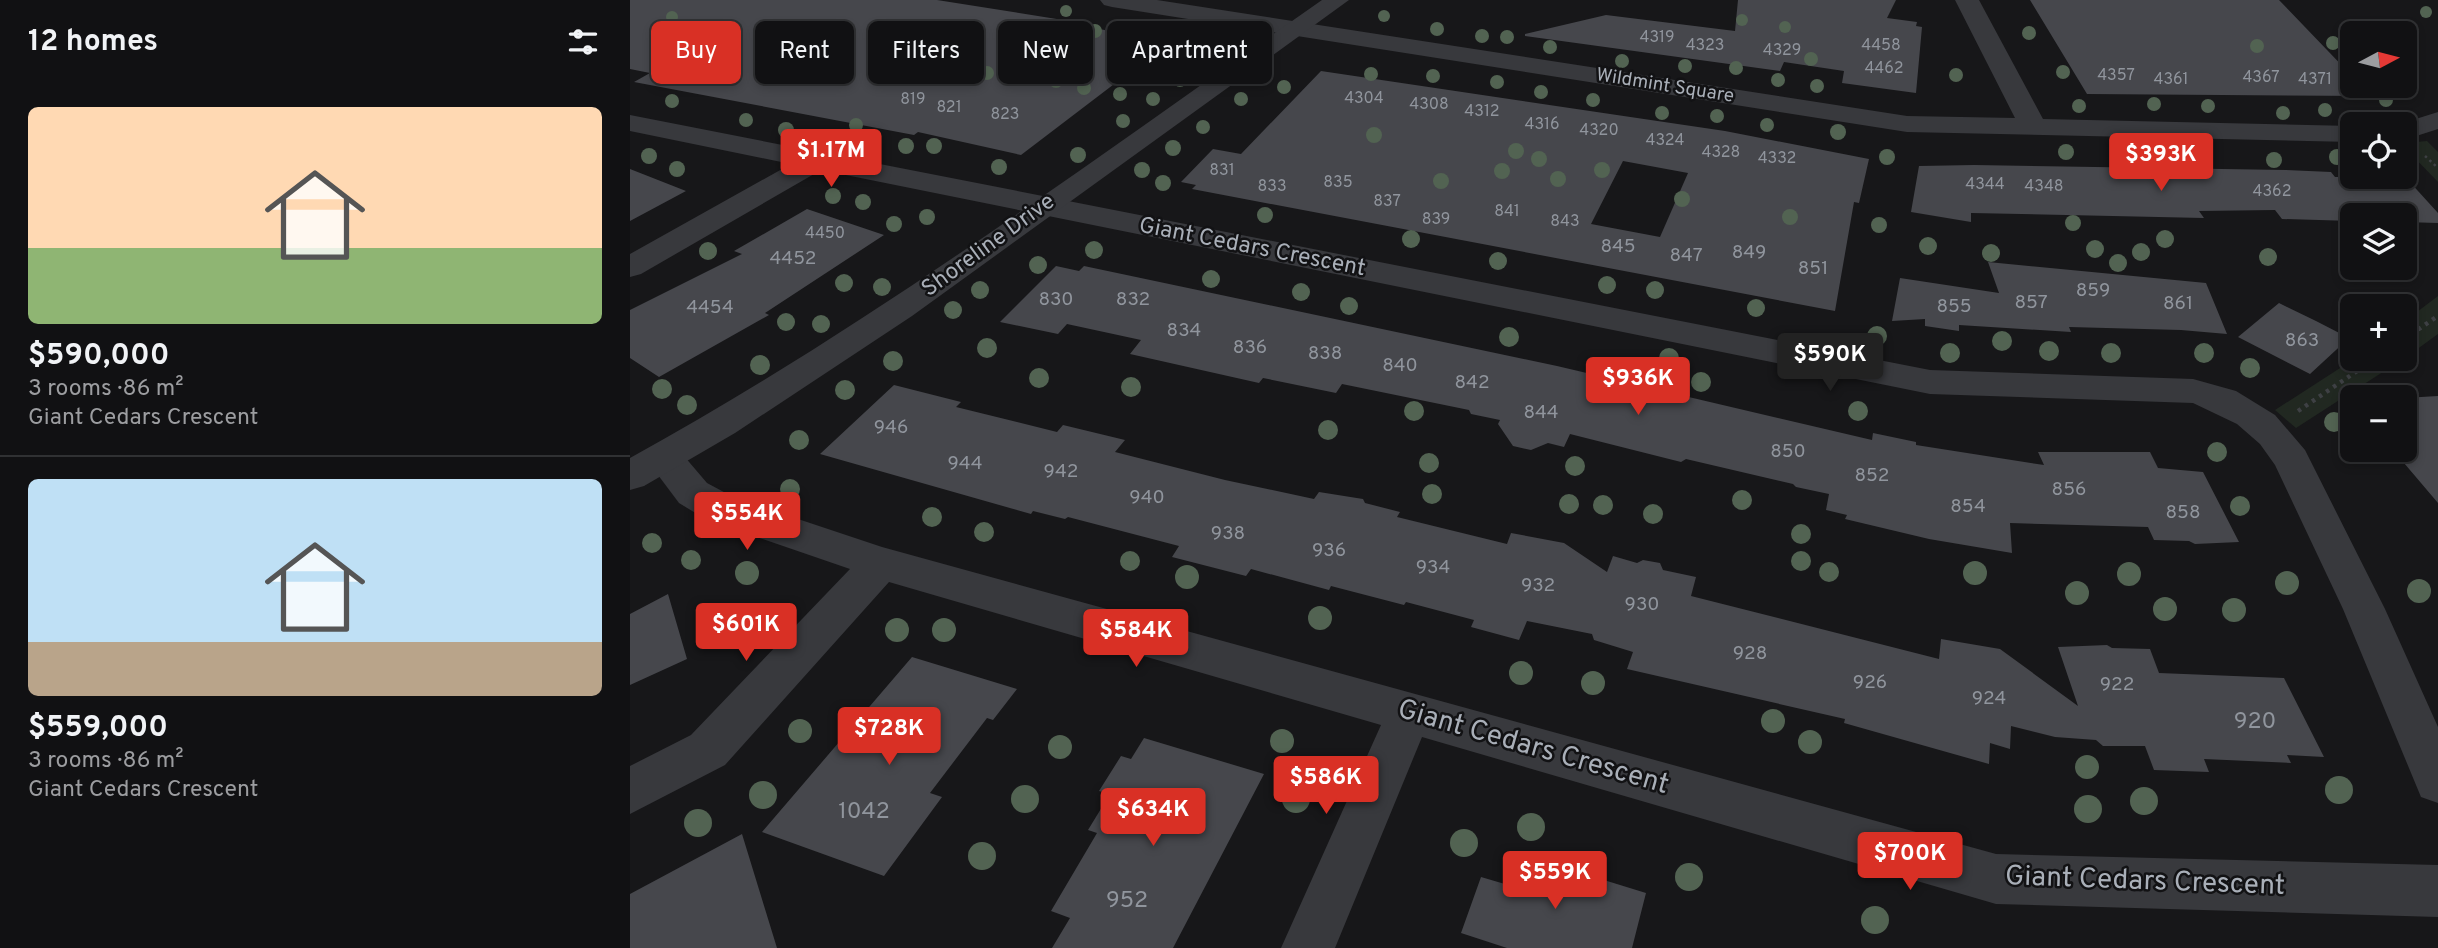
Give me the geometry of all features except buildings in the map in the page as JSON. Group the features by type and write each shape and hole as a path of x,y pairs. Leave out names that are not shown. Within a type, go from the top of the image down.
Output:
{"street":[{"name":"Wildmint Square","path":"1112,0 1907,124 2340,134"},
{"name":"Shoreline Drive","path":"630,476 665,459 849,344 1337,0"},
{"path":"1966,0 2034,128"},
{"path":"2417,127 2438,120"},
{"name":"Giant Cedars Crescent","path":"630,123 1930,382 2193,391 2214,395 2235,404 2269,431 2292,460 2364,609 2438,781"},
{"path":"630,267 816,161"},
{"name":"Giant Cedars Crescent","path":"665,459 693,493 721,509 881,562 1996,879 2438,891"},
{"path":"630,791 708,750 735,724 881,562"},
{"path":"1308,948 1409,713"}],"path":[{"path":"2417,330 2438,316"},
{"path":"2269,431 2357,371"}],"shaded area":[{"path":"2427,141 2438,152 2438,182 2417,160 2417,142"},
{"path":"2438,296 2438,334 2417,349 2417,312"},
{"path":"2340,368 2340,371 2384,371 2363,385 2340,385 2340,400 2296,428 2275,410"}]}
